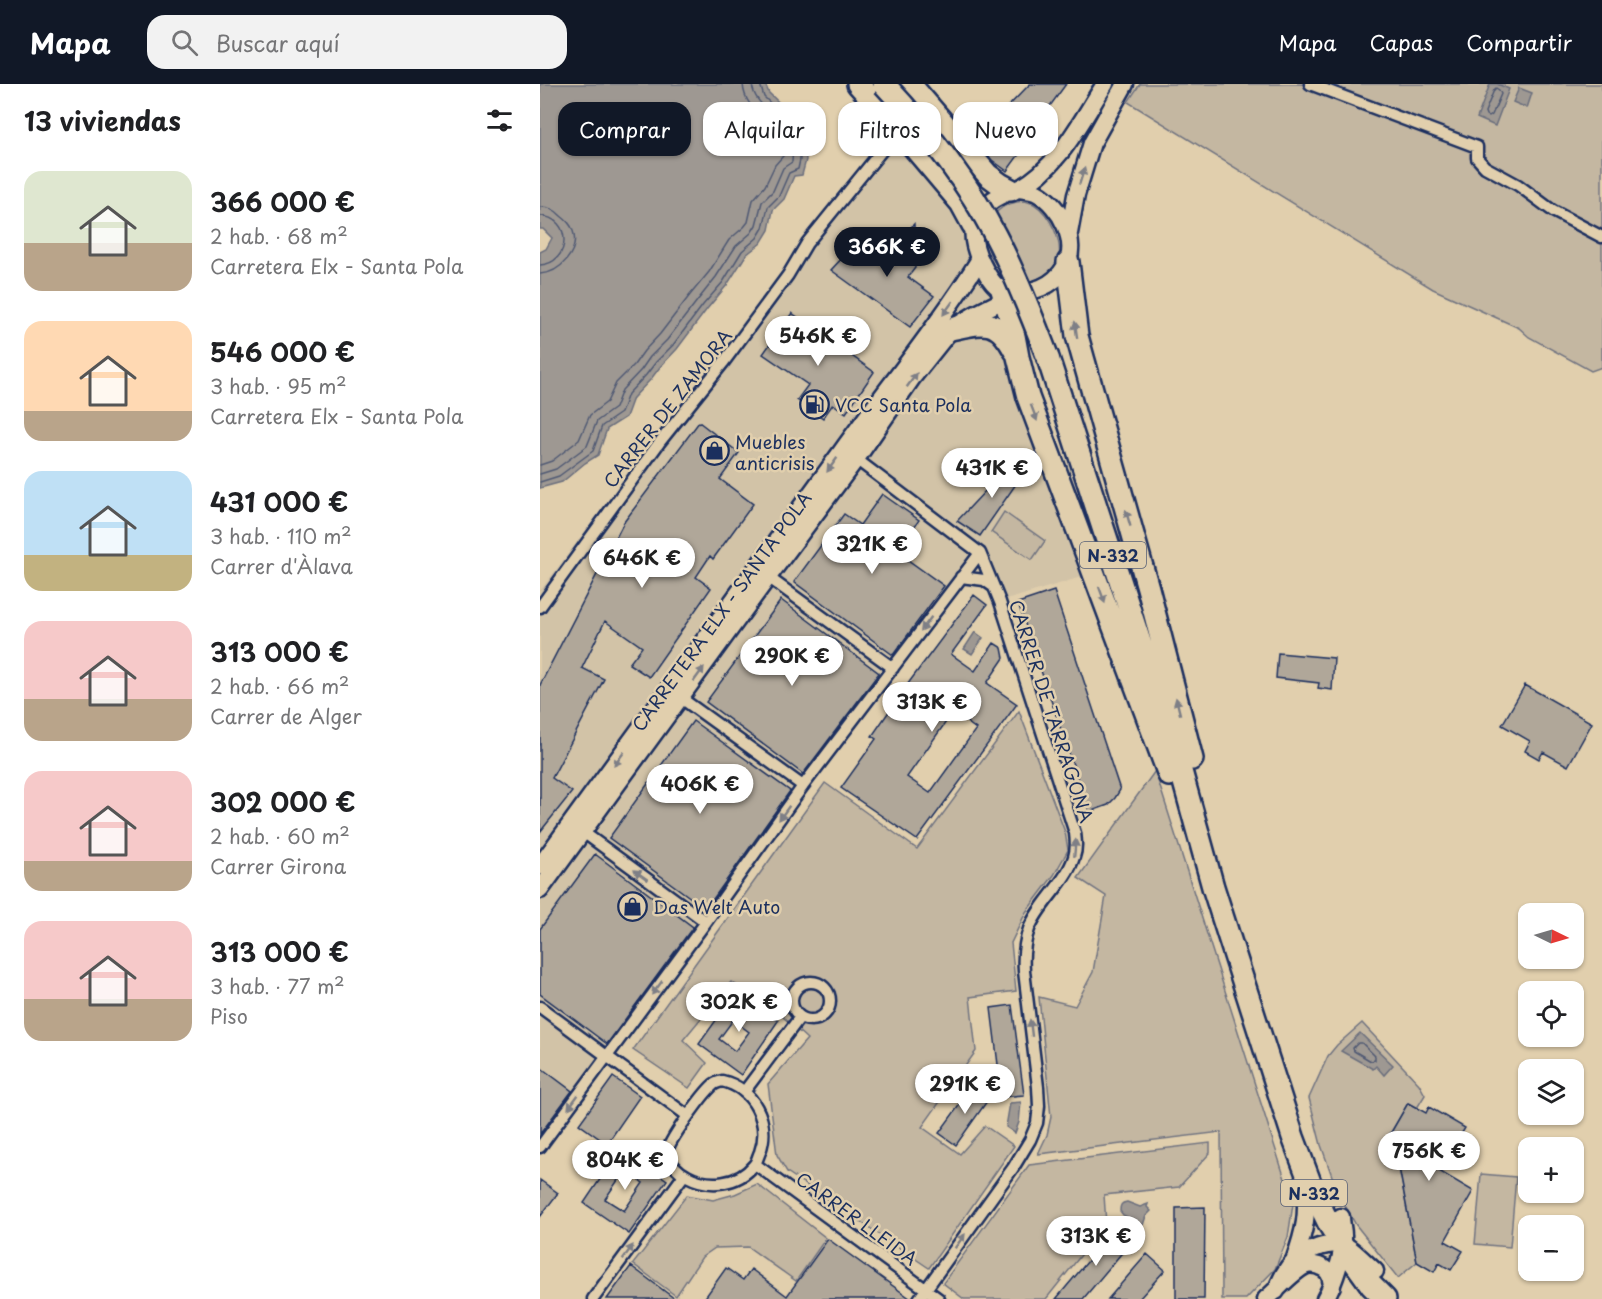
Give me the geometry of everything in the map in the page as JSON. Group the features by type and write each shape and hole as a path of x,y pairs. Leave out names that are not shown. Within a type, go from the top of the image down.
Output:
{"highway":[{"path":"858,84 946,186 967,212 973,225"},
{"name":"N-332","path":"884,84 930,135 959,175 994,233 1014,274 1048,358 1176,753 1213,887 1293,1137 1314,1193 1329,1224 1342,1246 1384,1299"},
{"path":"910,84 953,133"},
{"path":"946,186 950,171 961,157 973,156 988,175 1000,184 1015,189"},
{"path":"1068,262 1077,336 1149,588 1218,865"},
{"path":"1009,294 1011,320 1028,397 1213,887"},
{"path":"951,329 975,324 989,324 999,328 1010,341 1018,357"},
{"name":"N-332","path":"1176,753 1218,865 1294,1107 1326,1188 1375,1271 1401,1299"}],"main road":[{"path":"1105,84 1075,134 1047,168 1028,183 989,202 973,225 974,238 987,274 995,284 1009,294 1040,289 1052,282 1068,262 1071,250 1069,233 1076,195 1092,143 1125,84"},
{"path":"1015,189 1036,192 1049,203 1069,233"},
{"name":"CARRETERA ELX - SANTA POLA","path":"540,866 955,299 980,259"},
{"name":"CARRETERA ELX - SANTA POLA","path":"540,890 856,459 912,378 951,329 1009,294"},
{"path":"1271,1295 1294,1261 1306,1219 1307,1198 1293,1137"},
{"path":"1329,1293 1342,1246 1341,1216"},
{"path":"1294,1261 1311,1250 1328,1245 1342,1246 1348,1247 1375,1271"},
{"path":"1271,1295 1307,1265 1324,1268 1331,1276 1329,1293"}],"street":[{"path":"1310,84 1478,147 1477,158 1485,167 1518,186 1552,211 1602,237"},
{"name":"CARRER DE ZAMORA","path":"540,607 659,443 730,354 788,275 807,243 877,156"},
{"path":"540,1147 803,786 980,553 856,459"},
{"name":"CARRER DE TARRAGONA","path":"919,1299 1013,1168 1030,1140 1037,1123 1038,1087 1023,954 1029,927 1067,871 1077,845 994,587 980,553"},
{"path":"768,577 893,668"},
{"name":"CARRER DE TARRAGONA","path":"962,577 984,580 994,587"},
{"path":"681,698 803,786"},
{"path":"583,832 706,922"},
{"path":"540,1007 688,1116"},
{"path":"744,1092 800,1017"},
{"path":"722,1081 731,1083 744,1092 759,1112 764,1130 762,1146 755,1164 744,1174 731,1181 715,1184 699,1182 684,1175 671,1162 667,1153 669,1144 688,1116 714,1084 722,1081"},
{"name":"CARRER LLEIDA","path":"755,1164 939,1299"},
{"path":"593,1299 684,1175"}],"shaded area":[{"path":"1140,84 1602,84 1602,367 1591,371 1529,337 1519,328 1433,289 1128,102"},
{"path":"870,156 921,156 946,186 987,275 1094,573 1000,602 980,554 540,1147 540,591"},
{"path":"1025,201 1040,209 1050,222 1057,238 1059,254 1056,265 1046,275 1024,283 1003,272 994,261 988,248 987,235 990,222 997,212 1009,204"},
{"path":"1004,512 1045,541 1032,560 991,532"},
{"path":"1019,711 1065,832 1068,850 1054,875 1026,912 1011,943 1016,991 970,997 976,1051 922,1127 960,1154 985,1126 1014,1146 929,1268 787,1172 777,1155 768,1084 807,1039 770,1005 731,982 683,1040 707,1063 689,1088 633,1050 825,783 917,849"},
{"path":"1155,771 1293,1204 1288,1237 1275,1269 1246,1299 1222,1299 1221,1132 1038,1154 1047,1135 1051,1117 1039,997 1075,1006 1093,972 1106,896 1078,878"},
{"path":"1362,1023 1419,1084 1425,1095 1417,1108 1408,1103 1382,1148 1397,1157 1417,1262 1398,1278 1356,1225 1338,1193 1321,1145 1309,1098 1328,1056"},
{"path":"1210,1143 1210,1153 1179,1187 1104,1195 1106,1224 1046,1299 964,1299 943,1283 1029,1165"},
{"path":"1481,1174 1516,1177 1510,1247 1475,1244"},
{"path":"757,1184 826,1238 796,1281 748,1247 715,1248 702,1257 676,1296 633,1264 687,1195 713,1200 735,1194"}],"water":[{"path":"540,84 765,84 769,93 778,102 703,102 703,156 806,156 802,175 794,176 784,199 773,210 769,230 761,243 746,255 727,285 677,349 633,398 626,417 607,429 598,455 562,482 540,488 540,252 546,249 552,238 540,229"},
{"path":"1490,84 1509,89 1495,126 1477,118"},
{"path":"1519,88 1532,93 1527,108 1513,102"},
{"path":"975,632 983,638 972,654 964,649"},
{"path":"1360,1033 1393,1065 1384,1075 1376,1066 1373,1069 1341,1051"},
{"path":"1021,1102 1019,1122 1015,1133 1006,1127 1010,1103"},
{"path":"1127,1202 1140,1207 1148,1204 1147,1207 1151,1211 1146,1216 1143,1225 1134,1226 1130,1223 1129,1218 1120,1211 1121,1205"}],"building":[{"path":"1030,84 1066,84 1053,102 1012,102"},
{"path":"989,156 1018,156 1007,171"},
{"path":"914,224 915,268 908,277 934,296 910,327 831,270 859,240 883,258"},
{"path":"792,313 874,372 846,413 833,404 823,418 797,400 808,385 763,354"},
{"path":"699,422 739,453 720,479 753,504 713,559 710,556 696,577 711,588 649,677 629,664 642,647 605,621 582,668 604,679 552,778 572,792 540,832 540,685 624,522"},
{"path":"1018,456 1025,471 980,536 957,521"},
{"path":"882,494 919,520 897,552 944,586 893,655 794,582 844,514 860,525"},
{"path":"1054,591 1120,790 1108,805 1089,812 1018,603"},
{"path":"974,595 987,605 951,654 975,671 994,643 1002,648 1004,658 987,683 1017,704 917,840 841,788 876,739 872,736","holes":["953,712 976,729 930,793 907,777"]},
{"path":"781,600 879,673 803,774 706,702"},
{"path":"1278,653 1334,658 1332,690 1318,688 1319,683 1276,678"},
{"path":"1525,685 1592,723 1568,766 1543,752 1539,759 1525,751 1530,741 1502,725"},
{"path":"693,721 790,791 706,909 609,838"},
{"path":"595,854 693,927 607,1044 540,994 540,929"},
{"path":"737,991 778,1021 741,1075 699,1044","holes":["733,1020 749,1032 735,1051 719,1039"]},
{"path":"1012,1005 1024,1095 1002,1097 991,1008"},
{"path":"540,1067 572,1091 540,1134"},
{"path":"613,1077 640,1096 607,1144 579,1124"},
{"path":"974,1085 990,1097 956,1145 939,1133"},
{"path":"1408,1103 1426,1113 1429,1107 1465,1128 1439,1171 1473,1191 1445,1241 1463,1251 1451,1270 1439,1263 1434,1272 1417,1262 1397,1157 1382,1148"},
{"path":"621,1148 667,1180 629,1234 584,1203","holes":["625,1170 643,1183 624,1211 605,1199"]},
{"path":"540,1180 558,1193 540,1217"},
{"path":"1205,1207 1204,1299 1176,1299 1176,1208"},
{"path":"1115,1229 1131,1242 1083,1299 1056,1299"},
{"path":"828,1239 911,1299 704,1299 726,1268 743,1280 751,1269 787,1296"},
{"path":"1147,1254 1165,1270 1139,1299 1108,1299"},
{"path":"631,1266 675,1299 607,1299"}],"place":[{"name":"VCC Santa Pola","path":"814,404"},
{"name":"Muebles anticrisis","path":"714,451"},
{"name":"Das Welt Auto","path":"632,906"}]}
